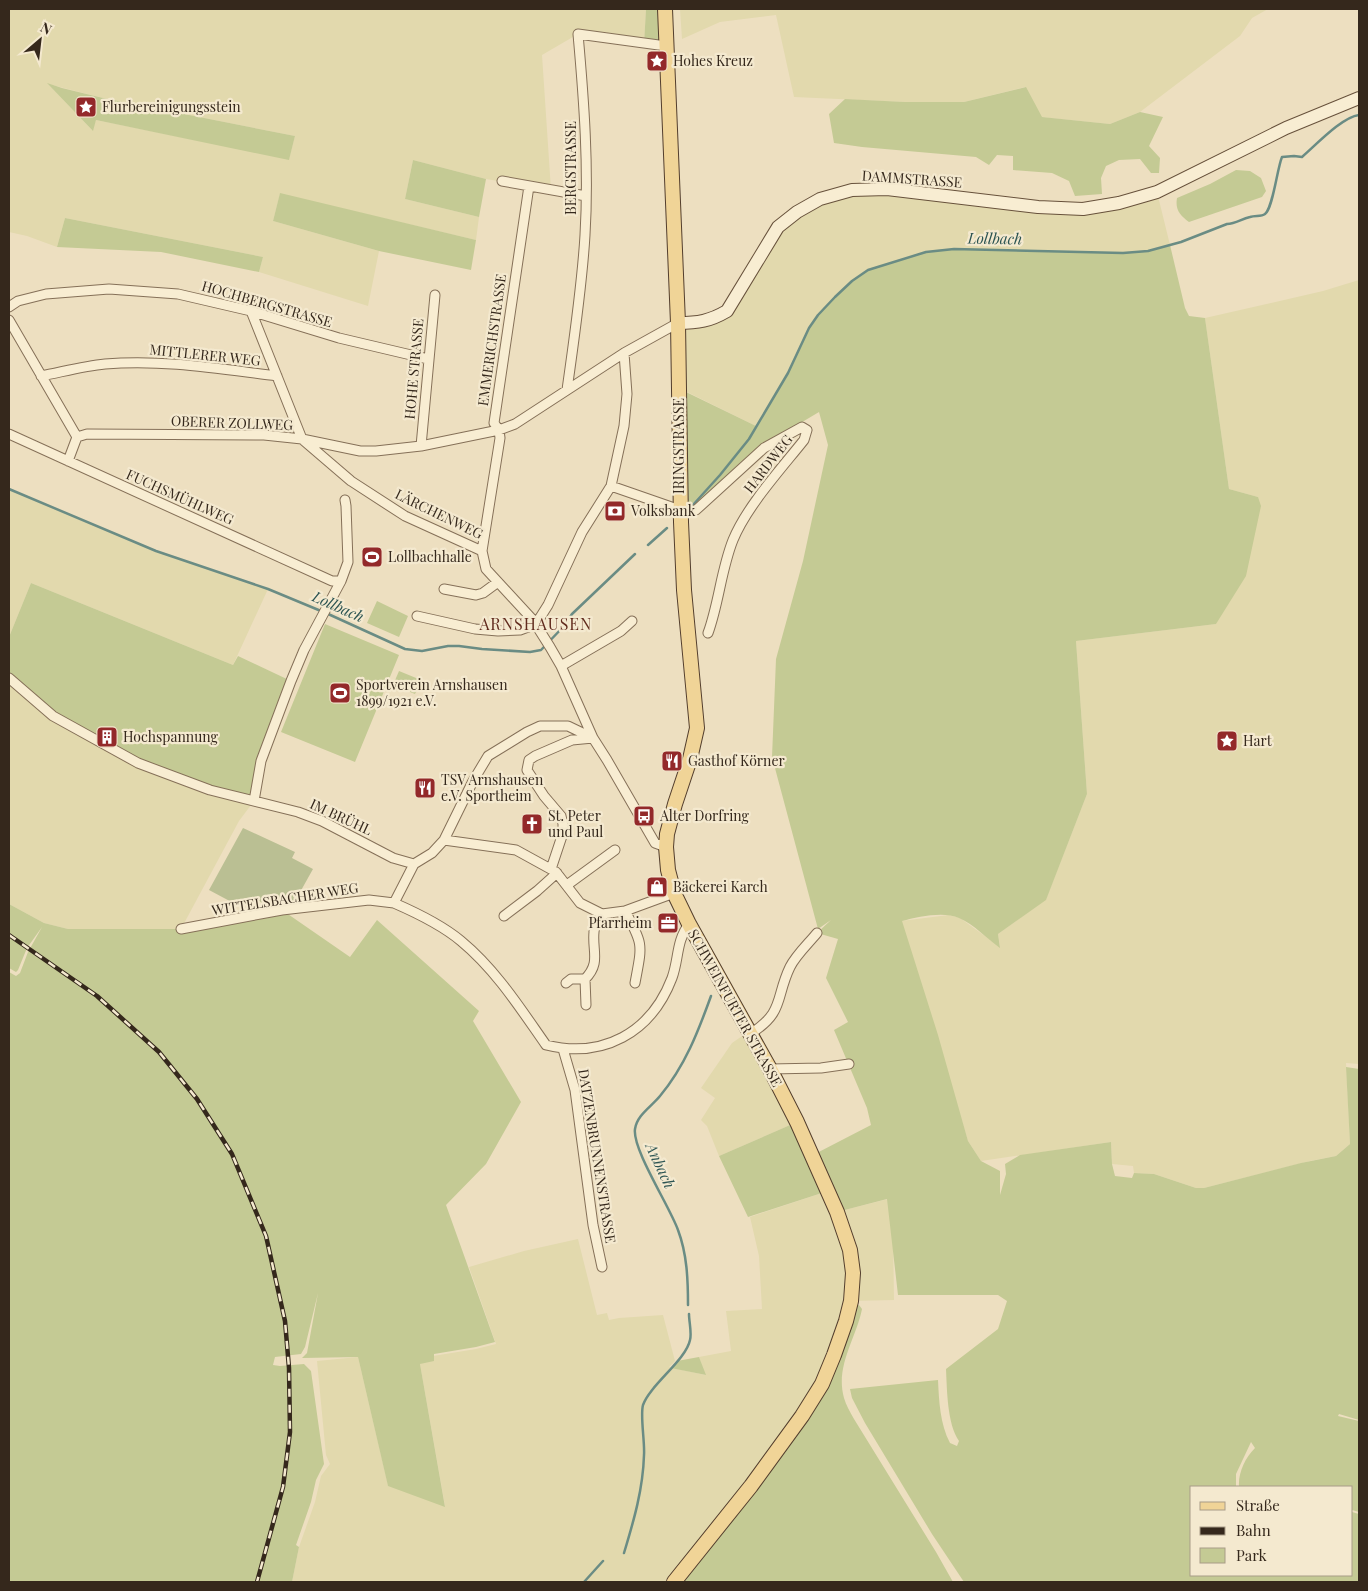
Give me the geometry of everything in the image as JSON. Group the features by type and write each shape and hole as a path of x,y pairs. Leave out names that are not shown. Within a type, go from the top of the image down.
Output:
{"main road":[{"name":"IRINGSTRASSE","path":"665,9 678,323 680,510 684,590 696,728 690,758 675,804 666,847 668,870 674,893"},
{"name":"SCHWEINFURTER STRASSE","path":"674,893 797,1122 837,1212 850,1250 852,1274 846,1321 822,1384 802,1416 751,1486 674,1582"}],"street":[{"name":"BERGSTRASSE","path":"567,390 579,300 585,235 585,110 578,34 666,46"},
{"name":"DAMMSTRASSE","path":"678,323 713,320 727,311 778,227 797,212 820,198 852,190 887,189 1038,207 1083,208 1119,203 1157,192 1286,128 1356,99"},
{"path":"502,181 586,196"},
{"name":"EMMERICHSTRASSE","path":"529,186 494,423 499,430 500,438 482,551 486,569 536,624 548,643 561,666 593,738"},
{"name":"HOCHBERGSTRASSE","path":"9,307 18,301 46,294 109,289 178,294 251,310 339,338 428,359"},
{"name":"HOHE STRASSE","path":"421,446 435,295"},
{"name":"LÄRCHENWEG","path":"251,310 302,438 351,481 406,516 482,551"},
{"path":"9,320 77,437 68,461"},
{"name":"OBERER ZOLLWEG","path":"77,437 87,434 264,436 302,438 360,451 421,446 499,430 515,424 624,353 678,323"},
{"path":"417,616 475,629 520,630 536,624 548,605 582,532 611,486 620,448 627,394 624,353"},
{"name":"MITTLERER WEG","path":"41,376 103,364 139,362 167,363 277,376"},
{"name":"HARDWEG","path":"680,510 688,512 696,510 764,448 802,427 807,430 804,440 751,508 733,540 708,633"},
{"name":"FUCHSMÜHLWEG","path":"9,434 332,581 341,581"},
{"path":"611,486 680,510"},
{"path":"254,801 262,761 291,681 304,650 341,581 348,562 345,500"},
{"path":"444,588 476,595 498,582"},
{"path":"561,666 620,631 632,621"},
{"name":"IM BRÜHL","path":"9,678 53,716 138,763 210,790 298,812 322,821 393,858 414,864"},
{"path":"666,847 655,844 608,760 593,738 568,726 540,726 500,748 485,760 444,840 432,853 414,864 394,903 423,917 461,940 505,986 546,1045 563,1049 583,1050 602,1047 620,1040 649,1017 659,1004 672,977 681,934 689,924"},
{"path":"504,916 537,891 554,871 563,833 561,816 544,796 527,770 529,760 572,740 593,738"},
{"path":"444,840 516,850 554,871 580,903 602,914 625,911 674,893"},
{"path":"567,886 615,850"},
{"name":"WITTELSBACHER WEG","path":"181,929 301,908 368,900 394,903"},
{"path":"625,911 638,934 641,944 634,983"},
{"path":"586,1005 585,979 593,971 594,931 602,914"},
{"path":"750,1034 768,1020 777,1008 791,966 817,933"},
{"path":"566,983 571,978 585,979"},
{"name":"DATZENBRUNNENSTRASSE","path":"563,1049 574,1090 593,1225 602,1267"},
{"path":"770,1069 789,1067 822,1068 849,1064"}],"shaded area":[{"path":"9,9 646,9 644,44 578,34 542,55 551,190 486,179 413,160 405,199 479,217 476,240 280,194 273,221 379,251 368,306 259,272 263,257 65,218 57,247 27,236 9,232","holes":["48,84 103,98 295,136 289,159 96,120 92,130"]},
{"path":"680,9 1268,9 1252,18 1240,36 1140,112 1110,124 1041,117 1025,87 964,102 905,102 794,97 776,15 720,22 682,39"},
{"path":"852,190 1083,209 1157,192 1170,245 1148,251 1123,253 954,249 852,281 818,315 809,328 788,373 756,426 679,388 678,323 727,311 778,227"},
{"path":"1359,280 1359,1064 1346,1063 1350,1144 1336,1156 1204,1188 1196,1188 1154,1174 1134,1173 1133,1166 1112,1164 1111,1142 981,1161 968,1141 901,921 949,915 960,918 1000,947 998,934 1046,899 1087,794 1076,641 1216,624 1258,497 1229,489 1205,318 1323,291"},
{"path":"9,489 156,551 268,589 233,665 31,583 9,637"},
{"path":"9,678 254,801 239,821 181,929 68,929 44,923 9,904"},
{"path":"748,1032 797,1122 719,1156 707,1126 701,1120 715,1098 701,1088 732,1043"},
{"path":"822,1193 843,1251 846,1267 846,1285 841,1312 828,1352 812,1390 774,1445 667,1582 292,1582 299,1547 315,1502 321,1476 330,1464 326,1455 317,1361 358,1357 388,1485 445,1506 420,1364 433,1356 496,1344 469,1267 524,1251 578,1239 597,1315 607,1313 609,1320 663,1315 675,1361 669,1367 705,1375 699,1357 731,1351 726,1311 762,1309 759,1256 750,1217"},
{"path":"888,1199 893,1238 894,1300 851,1301 853,1273 837,1212"}],"green space":[{"path":"646,9 665,9 666,46 644,44"},
{"path":"47,83 103,98 295,136 289,160 96,120 93,131"},
{"path":"1026,87 1042,117 1110,124 1140,112 1163,117 1149,146 1160,158 1159,173 1151,173 1140,159 1119,160 1106,166 1101,178 1102,194 1075,196 1069,181 1052,173 1013,170 1013,156 997,155 989,165 976,157 834,143 829,114 845,99 964,102"},
{"path":"413,160 486,179 479,217 405,199"},
{"path":"1236,170 1250,171 1261,178 1266,191 1262,197 1189,222 1181,214 1177,206 1177,198 1210,184"},
{"path":"280,193 476,240 471,270 379,251 273,221"},
{"path":"65,218 263,257 259,272 161,252 57,247"},
{"path":"1170,245 1185,308 1189,316 1205,318 1229,489 1258,497 1261,506 1246,576 1216,624 1076,641 1087,794 1046,900 998,934 1000,948 970,924 953,916 930,915 902,921 938,1035 968,1141 981,1161 1000,1171 1000,1195 1006,1174 1005,1164 1020,1155 1111,1142 1112,1164 1115,1176 1132,1178 1134,1173 1154,1174 1196,1188 1204,1188 1336,1156 1350,1144 1346,1067 1359,1069 1359,1420 1339,1414 1338,1416 1359,1421 1359,1512 1353,1510 1353,1486 1239,1486 1243,1466 1255,1448 1251,1442 1236,1474 1236,1486 1190,1486 1190,1576 1353,1576 1353,1512 1359,1514 1359,1582 964,1582 932,1534 865,1423 852,1398 850,1389 938,1380 944,1428 950,1443 957,1446 959,1441 952,1425 948,1406 946,1369 998,1329 1007,1301 998,1295 898,1295 887,1199 837,1212 828,1191 748,1217 719,1156 797,1122 811,1156 871,1125 867,1108 834,1030 848,1022 826,978 838,939 817,933 831,920 818,929 772,757 776,659 803,561 828,445 819,412 762,446 741,462 691,507 720,475 751,435 720,474 690,506 687,501 686,392 756,426 788,373 809,328 818,315 852,281 868,270 926,252 954,249 1123,253 1148,251"},
{"path":"31,583 233,665 238,656 291,681 271,739 254,801 138,763 53,716 9,678 9,637"},
{"path":"377,601 408,616 399,637 367,623"},
{"name":"Sportverein Arnshausen 1899/1921 e.V.","path":"325,624 399,655 355,762 281,732"},
{"path":"399,671 421,680 415,694 393,685"},
{"path":"243,828 295,852 292,858 313,869 294,903 269,907 256,899 250,906 242,902 239,906 209,890"},
{"path":"9,904 44,923 68,929 181,929 282,910 350,957 377,920 479,1011 473,1021 521,1102 486,1164 446,1205 495,1342 434,1354 434,1361 420,1364 445,1507 388,1486 358,1357 302,1358 307,1353 318,1293 305,1347 301,1354 275,1357 273,1365 304,1364 311,1371 324,1464 316,1480 311,1502 296,1545 299,1547 292,1582 9,1582 9,972 16,976 20,973 28,952 42,927 27,948 18,970 16,972 9,968"},
{"path":"859,1305 862,1309 847,1353 842,1375 845,1401 953,1582 681,1582 800,1430 856,1306"},
{"path":"699,1357 706,1375 671,1368 677,1361"}],"waterway":[{"name":"Lollbach","path":"691,507 749,439 788,373 809,328 818,315 852,281 868,270 926,252 954,249 1123,253 1148,251 1181,242 1227,224 1265,214 1273,196 1282,157 1302,157 1337,126 1359,115"},
{"name":"Lollbach","path":"9,489 156,551 268,589 321,611"},
{"name":"Lollbach","path":"648,545 667,528"},
{"name":"Lollbach","path":"326,613 405,649 422,651 459,646 530,652 541,650 565,625 572,614 635,554"},
{"name":"Anbach","path":"688,1305 686,1267 681,1239 674,1220 639,1150 635,1129 638,1119 669,1085 684,1061 711,996"},
{"name":"Anbach","path":"624,1553 642,1480 644,1450 643,1405 653,1389 687,1348 691,1337 689,1314"},
{"name":"Anbach","path":"584,1582 603,1561"}],"railway":[{"path":"9,935 97,996 159,1052 197,1099 232,1154 266,1236 285,1321 289,1368 290,1432 283,1487 257,1582"}],"place":[{"name":"Hohes Kreuz","path":"657,61"},
{"name":"Flurbereinigungsstein","path":"86,107"},
{"name":"Volksbank","path":"615,511"},
{"name":"Lollbachhalle","path":"372,557"},
{"name":"Sportverein Arnshausen 1899/1921 e.V.","path":"340,693"},
{"name":"Hochspannung","path":"107,737"},
{"name":"Hart","path":"1227,741"},
{"name":"Gasthof Körner","path":"672,761"},
{"name":"TSV Arnshausen e.V. Sportheim","path":"425,788"},
{"name":"Alter Dorfring","path":"644,816"},
{"name":"St. Peter und Paul","path":"532,824"},
{"name":"Bäckerei Karch","path":"657,887"},
{"name":"Pfarrheim","path":"668,923"}],"district":[{"name":"ARNSHAUSEN","path":"536,624"}]}
